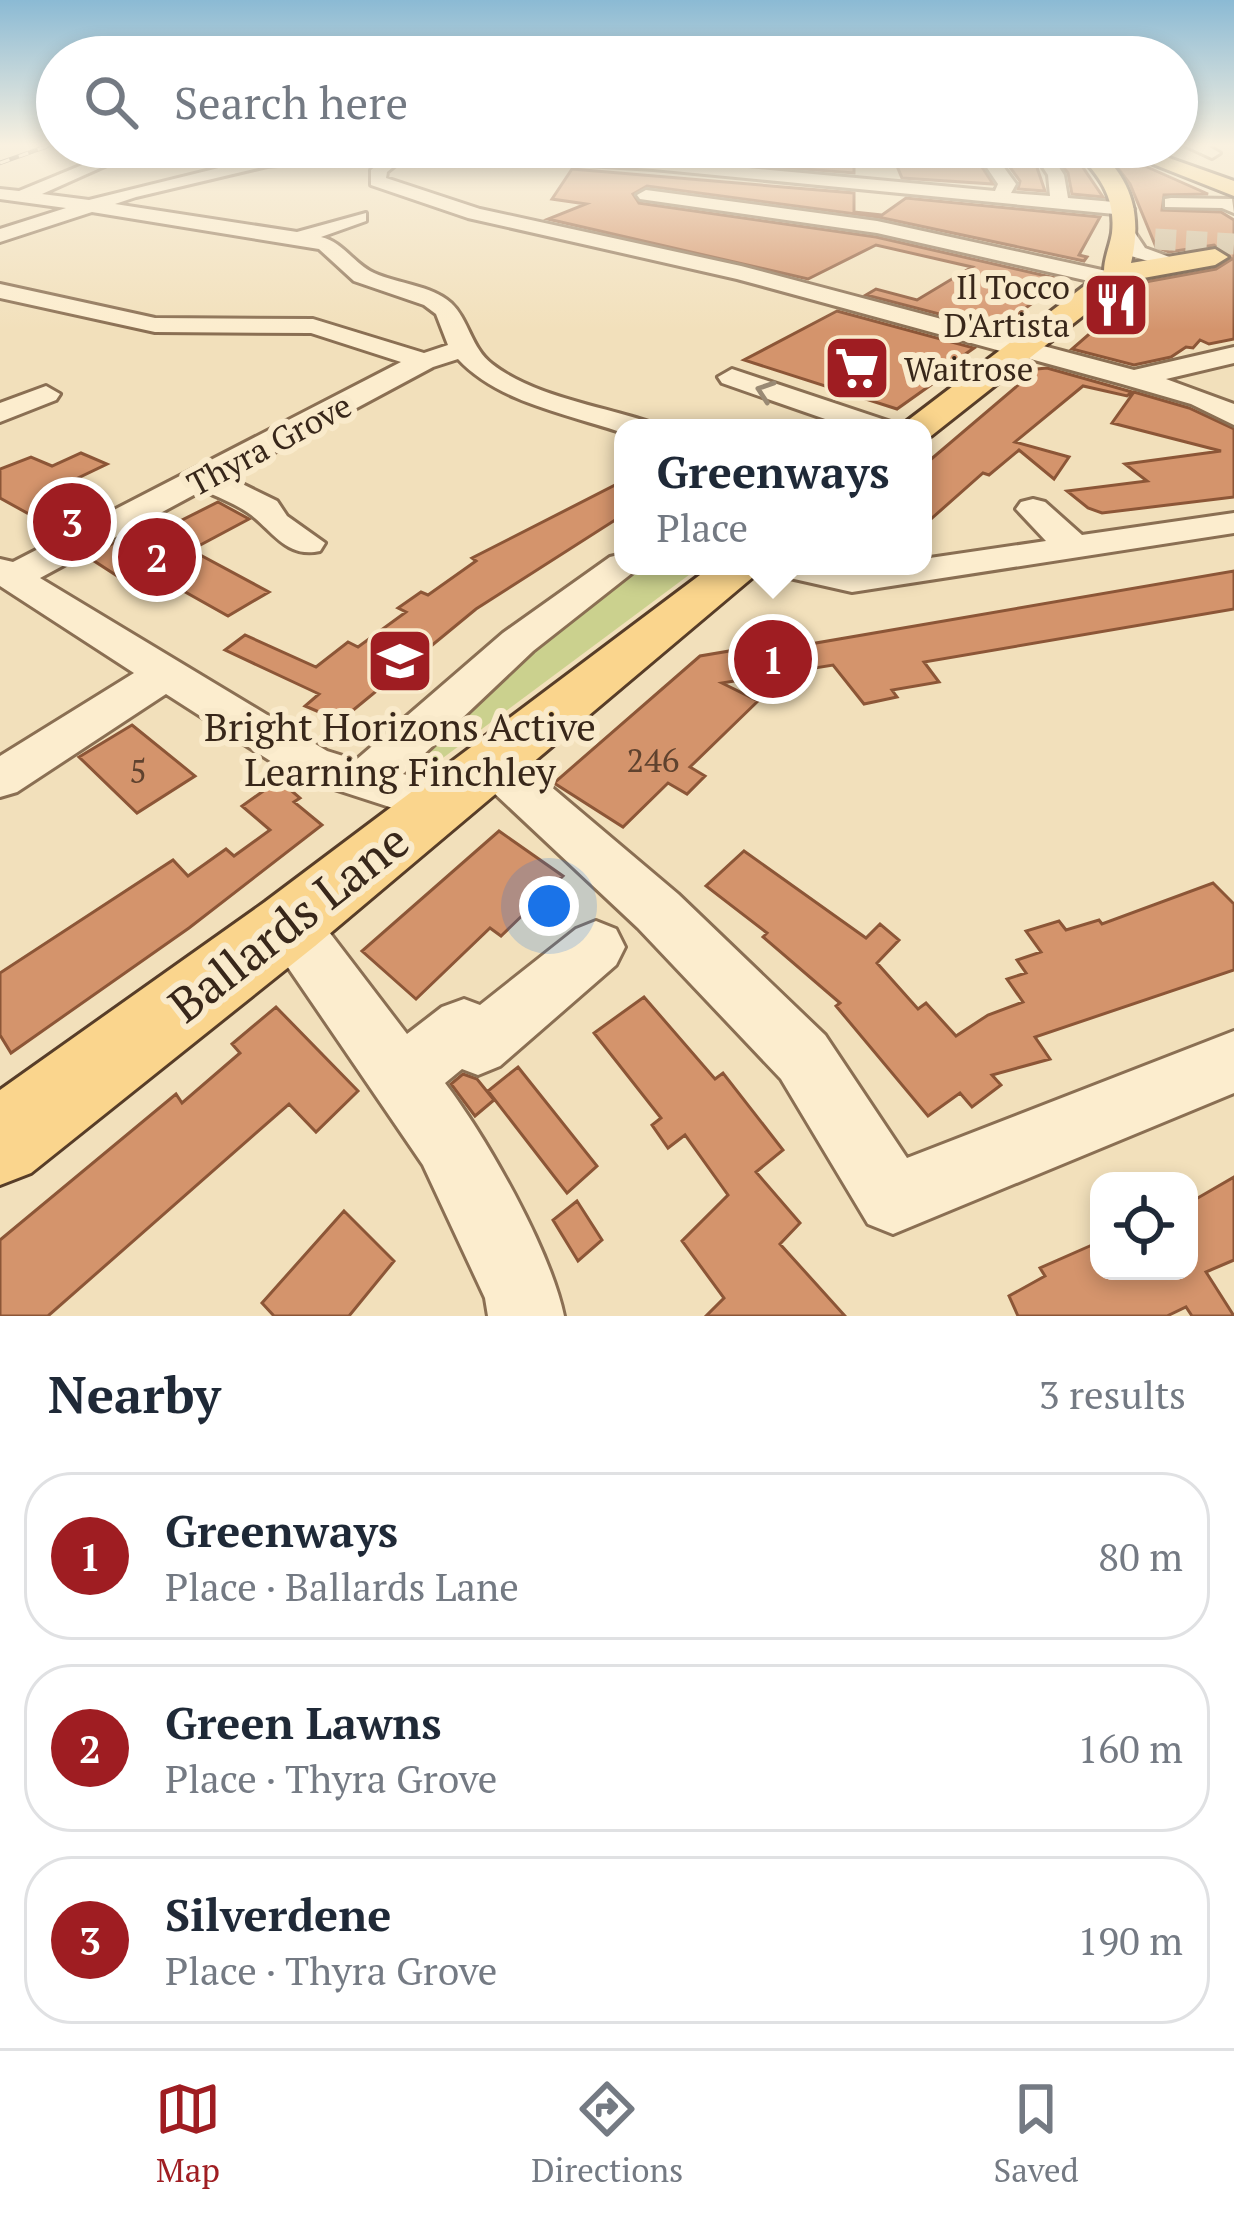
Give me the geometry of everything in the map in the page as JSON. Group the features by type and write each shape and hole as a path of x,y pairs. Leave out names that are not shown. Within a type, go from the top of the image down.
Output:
{"main road":[{"path":"1121,207 1137,251"},
{"path":"929,419 1025,350 1137,251 1224,257"},
{"name":"Ballards Lane","path":"0,1142 290,924 731,575"}],"street":[{"path":"0,236 83,207"},
{"path":"98,207 302,237 335,248 344,265 362,276 432,300 446,311 463,349 483,370 511,386 614,420"},
{"path":"453,207 742,273 1201,398 1234,416"},
{"path":"731,207 877,227 1013,266 1137,251"},
{"path":"1069,207 1137,251"},
{"path":"1186,209 1192,207"},
{"path":"225,224 265,208"},
{"path":"558,232 602,214"},
{"path":"302,237 359,218"},
{"path":"840,245 877,227"},
{"path":"0,291 154,325 313,326 424,361"},
{"path":"258,302 281,326"},
{"name":"Thyra Grove","path":"6,573 206,479 424,361 463,349"},
{"path":"1132,379 1234,355"},
{"path":"732,377 870,419"},
{"path":"0,413 46,394"},
{"path":"206,479 266,508 274,524 307,543"},
{"path":"1033,508 1074,547"},
{"path":"932,569 1234,523"},
{"path":"364,781 518,642 614,572"},
{"path":"6,573 311,764 439,804"},
{"path":"825,575 852,581 891,575"},
{"path":"0,778 165,674"},
{"path":"493,764 658,911 803,1057 893,1199 1234,1062"},
{"path":"290,924 447,1141 522,1294 526,1316"},
{"path":"402,1078 464,1028 478,1045 596,947"}],"green space":[{"path":"627,575 689,575 424,772 405,768 461,705"}],"building":[{"path":"577,207 670,207 876,237 1064,280 997,329 866,295 876,289 917,300 972,267 876,245 808,279 548,219"},
{"path":"807,207 854,207 854,212 882,215 893,207 1002,207 1100,217 1079,255 1087,257 1084,261 878,217"},
{"path":"1140,207 1221,212 1234,220 1234,339 1209,344 1200,340 1171,357 1134,365 1072,349 1102,323 1091,321 1134,284 1216,269 1232,259 1214,245 1169,252 1156,247"},
{"name":"Waitrose","path":"837,311 974,348 897,409 744,360"},
{"path":"1037,369 1132,392 1127,396 1083,386 1015,442 1069,457 1054,479 1019,450 989,475 983,473 932,518 932,458"},
{"path":"1134,392 1189,408 1234,429 1234,497 1102,513 1067,491 1147,481 1125,464 1221,451 1112,423"},
{"path":"81,453 107,464 76,479 95,488 73,499 100,512 52,537 35,528 45,523 0,498 0,469 31,457 52,466"},
{"path":"614,486 614,521 476,609 340,721 305,706 319,694 225,650 245,635 316,667 348,642 358,647 406,612 398,608 421,592 428,595 476,561 472,558"},
{"path":"218,502 249,519 191,550 269,592 228,616 146,570 125,581 88,557 136,531 148,537"},
{"path":"1234,571 1234,609 924,662 939,682 892,690 897,697 864,704 833,665 722,683 758,701 690,767 705,776 687,794 668,783 623,827 554,783 700,656 800,639 804,645"},
{"path":"132,725 195,776 137,813 79,757"},
{"path":"279,780 300,798 294,802 322,825 189,928 11,1053 0,1035 0,973 173,860 188,876 226,849 234,856 270,830 242,806"},
{"path":"499,831 563,876 501,936 490,928 416,999 362,951"},
{"path":"744,851 866,938 880,924 899,940 877,963 918,1009 926,1003 956,1036 988,1015 1023,1002 1007,979 1026,973 1017,960 1041,952 1026,931 1059,921 1066,930 1099,920 1102,924 1213,883 1234,904 1234,970 1035,1037 1050,1059 992,1075 1001,1085 972,1107 960,1093 928,1116 836,1006 840,1003 763,937 767,933 706,886"},
{"path":"644,997 715,1079 723,1073 783,1150 756,1172 800,1223 780,1244 845,1316 706,1316 724,1298 682,1241 728,1195 685,1135 668,1148 652,1125 661,1118 594,1033"},
{"path":"276,1007 358,1091 316,1132 289,1104 48,1316 0,1316 0,1240 176,1094 182,1103 240,1053 232,1044"},
{"path":"518,1067 597,1166 567,1193 488,1091"},
{"path":"463,1074 477,1079 494,1100 475,1116 451,1084"},
{"path":"1234,1177 1234,1260 1206,1272 1234,1316 1192,1316 1186,1307 1167,1316 1018,1316 1009,1296 1045,1276 1040,1268 1090,1246 1090,1280 1198,1280 1198,1198"},
{"path":"577,1201 602,1240 578,1261 553,1220"},
{"path":"344,1211 394,1261 349,1316 274,1316 262,1303"}],"tunnel":[{"path":"1155,239 1234,244"}],"place":[{"name":"Il Tocco D'Artista","path":"1116,305"},
{"name":"Waitrose","path":"857,368"},
{"name":"Silverdene","path":"72,522"},
{"name":"Green Lawns","path":"157,557"},
{"name":"Greenways","path":"773,659"},
{"name":"Bright Horizons Active Learning Finchley","path":"400,661"}]}
